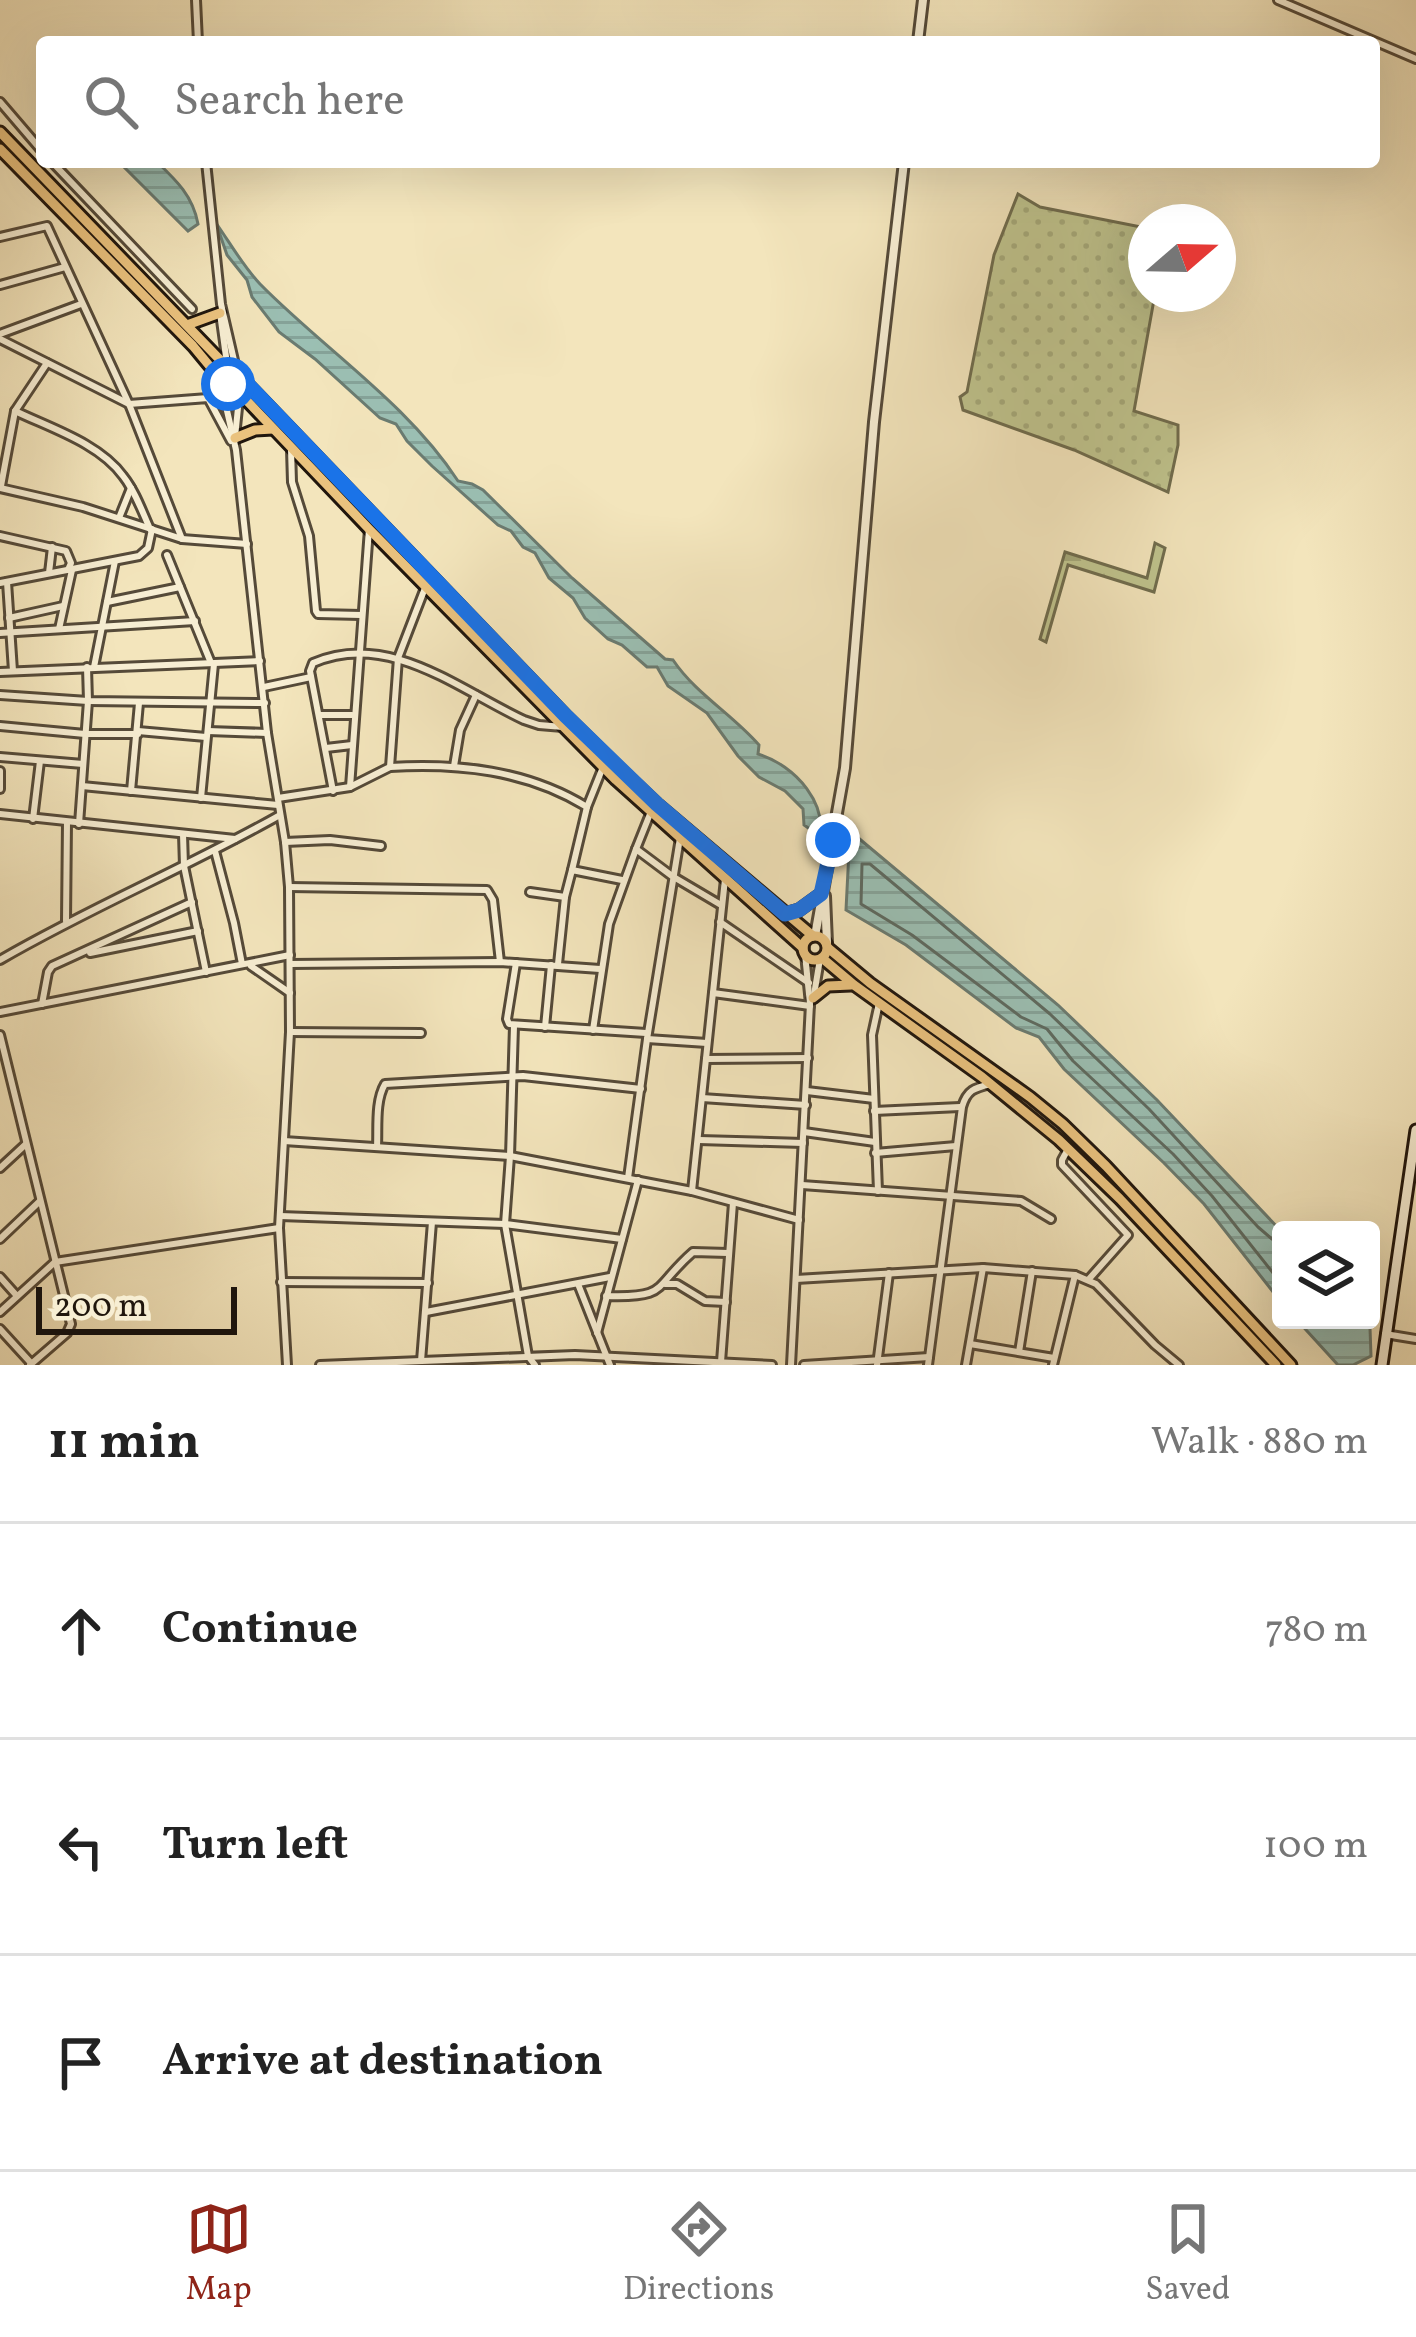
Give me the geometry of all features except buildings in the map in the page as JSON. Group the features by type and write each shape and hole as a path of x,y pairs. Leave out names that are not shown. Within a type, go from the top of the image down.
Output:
{"main road":[{"path":"0,132 187,325 291,449 603,767 811,959 824,952"},
{"path":"0,149 657,804 785,914 821,937 824,952 854,985 991,1084 1068,1148 1276,1365"},
{"path":"187,325 220,309"},
{"path":"235,443 252,431 273,429"},
{"path":"785,914 799,910 823,891"},
{"path":"804,951 806,940 814,936"},
{"path":"824,952 1063,1124 1291,1365"},
{"path":"811,1002 828,986 854,985"},
{"path":"1382,1365 1416,1130"}],"street":[{"path":"196,0 198,36"},
{"path":"919,36 923,0"},
{"path":"1278,0 1364,36"},
{"path":"1380,43 1416,58"},
{"path":"0,103 36,145"},
{"path":"58,168 192,309"},
{"path":"207,168 267,733 289,887 290,1032 279,1228 287,1365"},
{"path":"814,936 845,768 874,422 903,168"},
{"path":"0,237 47,226 129,404 182,539"},
{"path":"0,285 65,267"},
{"path":"0,336 82,304"},
{"path":"0,336 129,404 208,398 235,443"},
{"path":"47,363 15,411 0,488 83,507 182,539 248,544"},
{"path":"13,671 3,582 139,556 147,551 151,529 116,467 15,411"},
{"path":"291,449 292,482 309,536 316,611 361,615"},
{"path":"119,519 131,488"},
{"path":"350,787 369,529"},
{"path":"0,536 68,553 71,562 59,628"},
{"path":"49,573 52,547"},
{"path":"167,556 213,664 201,799"},
{"path":"79,824 90,667 115,561"},
{"path":"105,603 180,587"},
{"path":"390,767 398,658 426,587"},
{"path":"10,618 63,606"},
{"path":"0,633 195,621"},
{"path":"333,791 311,677 310,668 317,661 358,654 398,658 524,720 564,727"},
{"path":"0,672 261,661"},
{"path":"264,687 311,677"},
{"path":"0,695 139,703 265,703"},
{"path":"453,766 460,730 476,695"},
{"path":"131,791 139,703"},
{"path":"320,715 353,715"},
{"path":"0,726 86,734 267,733"},
{"path":"326,748 352,745"},
{"path":"0,757 83,764"},
{"path":"33,819 40,761"},
{"path":"82,786 278,802 350,787 390,767 453,766 511,776 555,790 587,808"},
{"path":"544,1027 565,897 587,808 603,767"},
{"path":"0,776 0,789"},
{"path":"593,1030 609,924 651,812"},
{"path":"0,814 237,839"},
{"path":"0,960 66,921 280,815"},
{"path":"66,921 67,823"},
{"path":"183,834 184,866 206,973"},
{"path":"628,1178 680,838"},
{"path":"285,842 330,840 381,846"},
{"path":"636,849 721,905"},
{"path":"215,851 245,965 290,993"},
{"path":"572,871 623,881"},
{"path":"692,1191 725,878"},
{"path":"289,887 487,890 493,900 500,962"},
{"path":"811,1002 824,952 823,891"},
{"path":"530,892 565,897"},
{"path":"42,1004 50,968 192,902"},
{"path":"720,922 809,983"},
{"path":"76,956 198,931"},
{"path":"791,1365 811,1002 804,951"},
{"path":"0,1012 290,960 500,962 600,969"},
{"path":"516,963 509,1024 707,1042"},
{"path":"713,993 811,1002"},
{"path":"878,1191 872,1035 880,1004"},
{"path":"514,1026 505,1224 528,1355 535,1365"},
{"path":"290,1032 421,1033"},
{"path":"0,1035 71,1327 30,1364 0,1329"},
{"path":"706,1059 808,1058"},
{"path":"377,1148 384,1084 513,1077 641,1088"},
{"path":"804,1365 928,1361 962,1107 966,1094 991,1084"},
{"path":"0,1095 12,1087"},
{"path":"807,1091 874,1100"},
{"path":"702,1098 806,1105"},
{"path":"874,1111 962,1107"},
{"path":"804,1132 875,1142"},
{"path":"699,1140 804,1143"},
{"path":"284,1141 510,1156 692,1191 799,1220"},
{"path":"0,1168 26,1144"},
{"path":"875,1153 957,1146"},
{"path":"1068,1148 1062,1165 1128,1235 1089,1279"},
{"path":"597,1333 638,1180"},
{"path":"801,1185 1021,1202 1051,1219"},
{"path":"0,1239 40,1202"},
{"path":"721,1363 734,1202"},
{"path":"280,1216 505,1224 622,1239"},
{"path":"421,1363 431,1222"},
{"path":"0,1312 56,1262 279,1228"},
{"path":"606,1296 652,1294 693,1252 730,1253"},
{"path":"796,1279 983,1268 1075,1275 1089,1279 1179,1365"},
{"path":"966,1365 983,1268"},
{"path":"1019,1352 1032,1271"},
{"path":"878,1362 889,1273"},
{"path":"970,1344 1054,1361 1075,1275"},
{"path":"0,1277 17,1296"},
{"path":"426,1312 610,1277"},
{"path":"281,1282 428,1283"},
{"path":"578,1284 609,1361"},
{"path":"665,1284 677,1284 705,1301 726,1302"},
{"path":"1385,1334 1416,1339"},
{"path":"320,1365 528,1355 772,1365"}],"green space":[{"path":"1018,194 1040,207 1128,224 1128,312 1152,312 1134,411 1178,425 1168,492 1074,450 963,410 960,397 967,392 994,255"},
{"path":"1155,543 1165,548 1154,592 1068,565 1046,642 1040,639 1065,552 1147,578"}],"water":[{"path":"125,168 163,168 177,182 196,214 198,224 188,231"},
{"path":"216,223 260,284 390,402 458,481 483,490 572,578 665,659 673,660 759,745 758,754 797,777 819,815 818,845 814,832 804,825 803,809 738,756 707,713 668,686 657,667 647,667 608,639 549,578 535,553 432,466 396,424 380,418 279,332 227,255"},
{"path":"850,831 1058,1005 1157,1100 1272,1221 1272,1291 1204,1204 1064,1069 1039,1037 1016,1028 906,945 846,910"},
{"path":"1305,1329 1370,1329 1371,1356 1353,1365 1338,1365"}],"route":[{"path":"228,384 237,373 565,715 657,804 785,914 821,894 833,840"}]}
